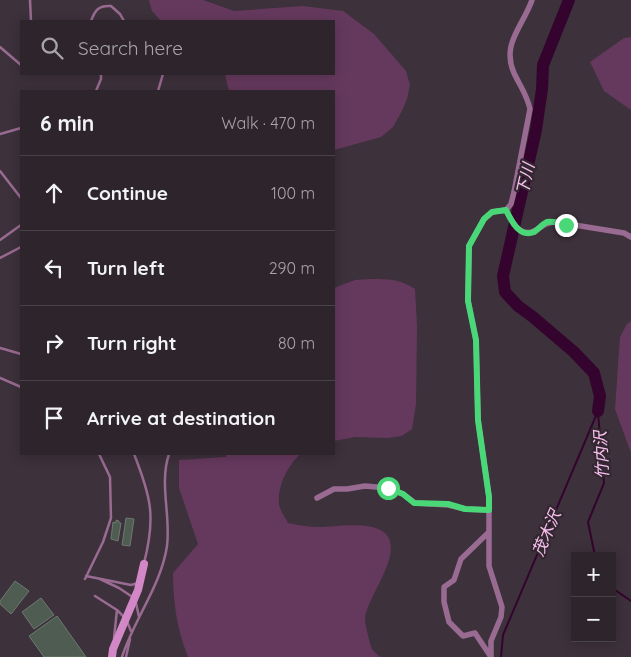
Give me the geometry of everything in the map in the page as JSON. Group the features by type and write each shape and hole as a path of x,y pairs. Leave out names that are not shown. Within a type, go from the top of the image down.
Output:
{"street":[{"path":"491,657 491,641 502,617 502,607 490,566 489,497 477,403 476,346 468,301 469,246 484,219 492,212 506,210 511,204 530,109 528,99 514,73 509,56 513,39 532,0"},
{"path":"506,210 510,219 519,230 527,233 534,232 546,222 556,222 624,233 631,237"},
{"path":"317,498 334,489 365,486 388,488 403,494 414,503 448,504 465,509 489,510"},
{"path":"489,532 462,559 454,580 444,587 444,602 449,622 463,636 474,633 491,657"},
{"path":"113,653 140,583 144,564"}],"lane":[{"path":"30,0 32,20"},
{"path":"91,20 94,11 102,6 112,6 123,20"},
{"path":"0,47 20,64"},
{"path":"96,90 101,75"},
{"path":"158,90 163,75"},
{"path":"0,134 20,128"},
{"path":"0,171 20,197"},
{"path":"0,240 20,226"},
{"path":"0,258 20,248"},
{"path":"0,348 20,354"},
{"path":"0,378 20,387"},
{"path":"99,455 110,477 111,518 103,542 85,577 131,585 140,583"},
{"path":"134,455 149,496 152,518 150,539 144,564"},
{"path":"124,657 132,632 161,574 167,545 165,478 169,455"},
{"path":"100,579 119,588 134,599 139,617"},
{"path":"95,596 117,610 126,619 132,632"},
{"path":"113,653 117,610"}],"shaded area":[{"path":"149,0 203,0 234,11 303,6 343,11 374,34 406,71 410,85 407,99 393,127 381,137 335,150 335,90 229,90 225,75 335,75 335,20 160,20 152,11"},
{"path":"631,37 631,110 604,91 590,62 624,38"},
{"path":"355,280 394,280 415,289 417,327 416,404 412,429 402,436 388,438 355,437 335,441 335,288"},
{"path":"631,321 631,453 615,409 620,337 627,324"},
{"path":"226,455 300,455 284,476 280,490 281,512 288,523 314,527 368,526 382,531 389,539 391,549 389,561 367,610 365,619 372,649 380,657 188,657 176,616 173,573 198,544 179,488 179,460 226,457"}],"building":[{"path":"126,518 134,519 130,546 122,545"},
{"path":"116,520 121,523 118,541 111,539 113,522 116,523"},
{"path":"15,581 29,591 11,614 0,604 0,601"},
{"path":"41,598 54,615 34,629 22,612"},
{"path":"57,616 86,657 44,657 29,636"}],"waterway":[{"name":"下川","path":"569,0 543,65 542,89 536,130 503,276 505,292 518,306 574,352 594,373 600,396 598,411"},
{"name":"茂木沢","path":"501,657 503,635 598,411"},
{"name":"竹内沢","path":"594,552 588,522 604,483 598,413"},
{"name":"竹内沢","path":"616,591 631,601"}],"route":[{"path":"388,488 403,494 414,503 448,504 465,509 489,510 476,395 476,340 468,301 469,246 484,219 492,212 506,210 510,219 519,230 527,233 534,232 546,222 566,225"}]}
